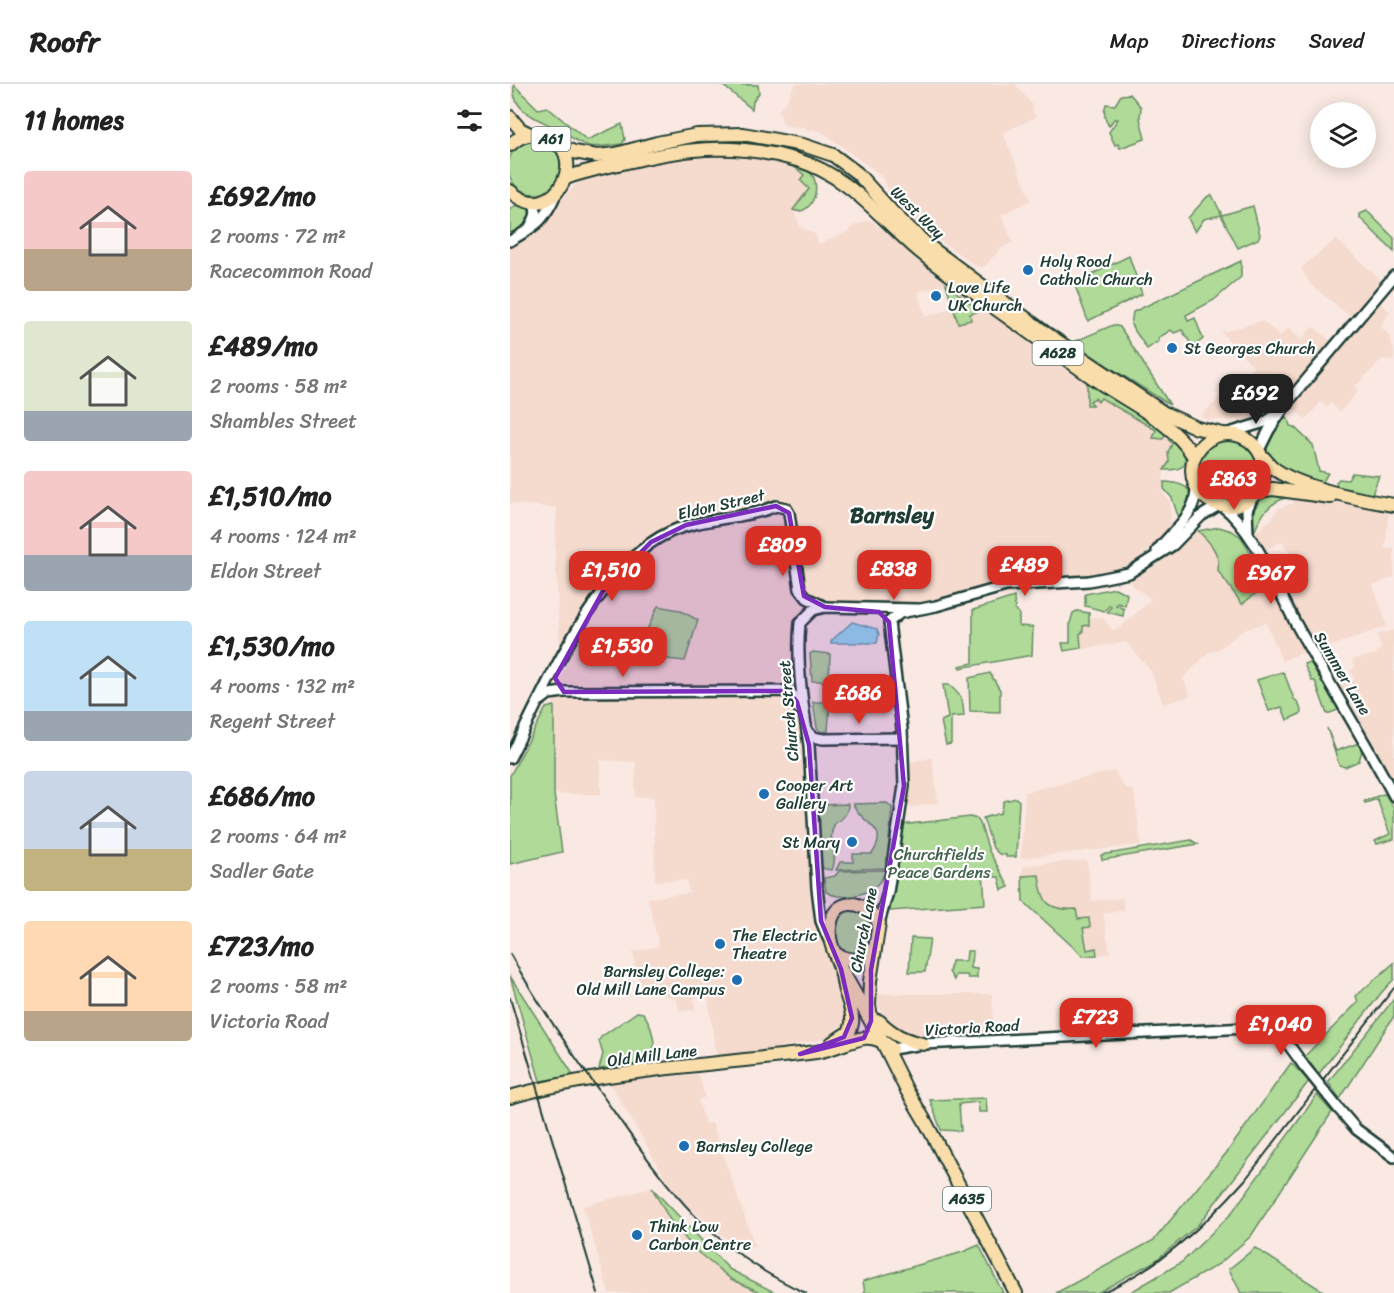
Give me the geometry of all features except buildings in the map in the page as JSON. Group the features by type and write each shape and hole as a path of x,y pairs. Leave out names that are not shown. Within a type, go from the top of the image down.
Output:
{"highway":[{"name":"A61","path":"510,117 520,129 530,134 545,136 558,145 567,159 566,178"},
{"name":"A61","path":"510,145 530,134"},
{"name":"West Way","path":"558,145 574,152 597,156 616,154 697,135 743,135 803,145 833,155 857,172 894,215 926,244 1047,334 1164,413 1184,424 1226,434"},
{"name":"West Way","path":"566,178 586,171 697,148 759,152 818,168 855,190 884,221 945,271 1088,375 1172,430 1186,444 1194,457"},
{"path":"510,191 521,201 541,201 556,194 566,178"},
{"path":"1226,434 1247,439 1274,469 1290,477 1337,492 1392,504 1373,504 1273,489 1255,494 1238,505 1220,505 1202,495 1196,487 1191,469 1194,457 1205,441 1226,434"},
{"path":"1255,494 1264,476 1259,452"},
{"path":"830,940 830,925 833,917 846,905 855,904 868,909 879,923"},
{"name":"Church Lane","path":"875,1021 870,997 871,970 879,923"},
{"name":"Church Street","path":"830,940 841,969 848,1002"},
{"path":"835,954 846,959 859,960 869,956 875,948"},
{"name":"A635","path":"841,969 892,1049 912,1089 916,1106"},
{"name":"Old Mill Lane","path":"800,1054 838,1041 849,1032 852,1018 848,1002"},
{"path":"864,1038 875,1021 902,1039 923,1044"},
{"name":"A635","path":"875,1021 882,1041 906,1089 1016,1293"},
{"name":"Old Mill Lane","path":"510,1097 551,1087 632,1073 819,1052 864,1038 882,1041"},
{"name":"A635","path":"882,1041 892,1049"}],"street":[{"path":"510,241 538,225 556,194"},
{"path":"521,201 536,207 536,217 529,230"},
{"path":"1259,452 1279,413 1394,276"},
{"path":"1226,434 1265,422 1279,413"},
{"path":"1154,556 1192,510 1196,487"},
{"path":"1248,534 1247,510 1255,494"},
{"path":"864,608 879,612 889,622 900,613 936,606 1006,586 1117,577 1140,567 1173,545 1201,516 1220,505"},
{"name":"Summer Lane","path":"1220,505 1236,518 1248,534 1297,626 1394,795"},
{"name":"Eldon Street","path":"510,758 556,669 603,591 625,564 651,542 686,525 780,506 786,508 789,513 800,589 807,598 825,607"},
{"path":"825,607 917,609"},
{"name":"Church Street","path":"825,607 813,610 800,623 800,676 819,904 821,921 830,940"},
{"name":"Church Lane","path":"879,923 888,892 904,770 889,622"},
{"path":"556,669 556,684 564,692"},
{"path":"539,702 549,694 564,692 787,691 797,702 806,728 813,737 823,739 902,738"},
{"path":"902,798 904,810 908,815"},
{"name":"Victoria Road","path":"892,1049 923,1044 1269,1027 1278,1030 1304,1066 1356,1129 1394,1157"}],"highlighted area":[{"path":"776,506 789,513 804,596 825,607 879,612 889,622 904,786 871,970 871,1021 864,1038 800,1054 844,1037 852,1018 841,969 821,921 809,745 797,702 788,691 564,692 555,678 603,591 651,542 686,525"}],"shaded area":[{"path":"795,84 1015,84 1033,106 1032,110 1036,117 1003,133 1031,200 1001,215 1013,242 1000,249 984,267 978,267 927,232 897,208 883,177 824,133 812,129 811,131 806,130 806,127 785,126 778,111 786,102"},
{"path":"697,153 766,158 796,168 805,175 810,188 793,210 801,228 815,234 819,244 850,231 853,226 870,220 1062,363 1066,370 1171,435 1172,444 1168,452 1168,466 1164,470 1162,492 1170,502 1169,531 1126,569 1096,575 1013,578 942,598 907,604 818,599 795,621 795,659 807,818 820,931 847,1015 846,1024 839,1033 823,1039 741,1055 716,1056 708,996 694,998 695,1010 680,1011 676,1000 644,990 639,985 633,952 659,946 648,898 689,893 687,880 655,881 654,797 635,797 636,762 600,760 601,794 554,794 554,692 568,663 560,644 555,549 557,508 510,503 510,244 539,226 575,185 589,176","holes":["946,284 953,308 925,317 918,292"]},
{"path":"1336,239 1384,283 1372,297 1390,311 1380,326 1389,335 1394,360 1382,359 1355,387 1358,391 1340,412 1331,403 1327,407 1321,402 1306,419 1272,392 1248,421 1205,419 1201,416 1254,367 1221,332 1262,321 1280,336 1288,328 1301,340 1313,327 1331,341 1351,317 1310,284 1301,268"},
{"path":"1295,498 1389,510 1385,549 1394,547 1394,577 1373,585 1387,626 1317,651 1279,582 1301,573 1282,541 1264,551 1254,532 1263,528 1262,526 1271,520 1278,509 1293,504"},
{"path":"1193,530 1198,531 1213,545 1219,563 1218,571 1242,604 1270,584 1306,651 1282,661 1266,622 1242,631 1220,648 1208,653 1183,678 1190,696 1163,704 1151,671 1126,642 1082,649 1080,634 1083,631 1082,624 1093,617 1103,618 1112,630 1118,629 1128,621 1151,599 1133,586 1130,579 1161,562"},
{"path":"1394,630 1394,789 1338,686 1352,682 1354,679 1350,670 1355,668 1352,660 1377,654 1376,652 1382,649 1377,635"},
{"path":"932,758 938,803 911,807 909,805 909,762"},
{"path":"1114,771 1124,787 1134,792 1141,845 1021,858 1025,792"},
{"path":"1085,860 1092,901 1122,898 1124,910 1103,914 1110,953 1089,957 1083,956 1048,924 1039,906 1039,875 1022,876 1023,866"},
{"path":"878,994 992,994 994,1034 923,1037 907,1035 885,1018 878,1004"},
{"name":"Barnsley College","path":"698,1074 705,1097 698,1100 705,1124 712,1123 755,1247 736,1247 676,1196 610,1083"},
{"name":"Think Low Carbon Centre","path":"652,1188 670,1220 731,1279 762,1293 609,1293 583,1206"}],"green space":[{"path":"721,84 758,85 759,93 753,101 752,109"},
{"path":"514,85 538,109 547,107 587,140 622,124 625,139 622,144 593,147 585,145 530,115 517,103"},
{"path":"1130,94 1141,107 1140,118 1145,139 1120,148 1118,144 1115,145 1109,132 1118,119 1114,119 1109,126 1104,110 1106,104 1115,105 1121,95"},
{"path":"535,140 545,142 554,148 561,162 560,177 554,186 545,192 535,194 525,192 516,186 510,177 510,157 516,148 525,142"},
{"path":"766,158 798,166 813,176 816,190 811,204 806,209 793,210 809,189 800,180 804,175 796,168"},
{"path":"1212,195 1222,215 1253,206 1260,235 1258,239 1238,248 1221,215 1204,219 1195,232 1188,218 1207,197"},
{"path":"517,205 528,209 532,219 526,227 510,234 510,209"},
{"path":"1367,211 1394,238 1394,252 1360,218 1360,214"},
{"path":"1129,256 1142,294 1088,321 1074,283"},
{"path":"1241,261 1241,277 1214,300 1186,315 1188,321 1195,318 1203,339 1193,347 1182,330 1174,333 1171,330 1147,349 1131,325 1133,312"},
{"path":"946,284 980,311 970,314 971,320 958,323"},
{"path":"1113,325 1120,327 1170,405 1071,343"},
{"path":"1087,383 1161,428 1166,433 1163,439 1153,438 1156,430 1101,398 1098,402 1095,398 1090,401 1093,405 1087,405"},
{"path":"1285,419 1288,419 1290,426 1313,445 1319,471 1328,473 1322,483 1284,473 1270,462 1267,447 1269,439 1273,431"},
{"path":"1171,435 1183,453 1185,464 1175,469 1164,470 1169,462 1168,452 1172,444 1168,439"},
{"path":"1227,439 1239,441 1249,448 1256,458 1258,470 1256,482 1249,492 1239,499 1227,501 1215,499 1205,492 1198,482 1196,470 1198,458 1205,448 1215,441"},
{"path":"1352,473 1379,476 1372,494 1342,490 1337,486 1336,482 1339,479 1348,480"},
{"path":"1164,482 1182,485 1190,493 1189,504 1179,519 1172,498 1164,489"},
{"path":"1272,495 1288,497 1275,502 1266,510 1254,532 1253,514 1257,504"},
{"path":"1219,527 1241,537 1268,584 1242,604 1218,571 1218,559 1214,549 1198,531"},
{"path":"1115,588 1127,594 1125,606 1118,603 1116,605 1124,609 1123,616 1107,612 1110,605 1104,611 1085,606 1085,594"},
{"path":"1014,597 1015,610 1019,613 1019,626 1033,627 1032,655 960,668 959,666 973,663 973,610"},
{"path":"658,606 679,610 698,620 685,661 648,657 651,634 646,632"},
{"path":"1077,611 1089,613 1089,625 1083,626 1083,632 1080,634 1081,648 1064,651 1062,643 1070,643 1070,623 1073,613"},
{"path":"813,652 830,654 829,681 812,681 810,654"},
{"path":"1310,662 1338,710 1327,714 1315,681 1312,681 1304,664"},
{"path":"1282,672 1302,713 1287,720 1282,707 1269,711 1257,680"},
{"path":"990,673 1000,690 1000,712 970,711 969,678"},
{"path":"943,685 949,685 959,695 964,716 951,717 951,744 946,745 941,721 948,718"},
{"path":"813,702 830,702 828,731 821,732 817,728"},
{"path":"554,706 554,794 562,852 510,864 510,776 546,708"},
{"path":"1327,728 1336,751 1359,743 1362,750 1359,761 1345,767 1339,765"},
{"path":"1386,795 1394,809 1394,839 1377,844 1375,841 1390,834 1377,799 1365,803 1364,801"},
{"path":"1016,798 1019,801 1016,857 1006,857 993,848 983,818 1001,813 1004,801"},
{"path":"887,803 892,807 885,868 836,870 840,862 853,862 853,854 872,854 877,845 877,832 853,804"},
{"path":"848,804 846,813 835,823 832,830 834,863 832,870 825,869 821,866 817,809 821,805"},
{"name":"Churchfields Peace Gardens","path":"970,817 977,819 980,823 989,851 1009,887 1002,890 999,877 994,877 993,870 983,870 985,904 890,911 901,825"},
{"path":"1191,840 1198,844 1102,860 1101,855"},
{"path":"885,870 877,885 861,894 843,896 826,892 824,878 835,876 839,871"},
{"path":"1039,875 1042,892 1048,903 1058,908 1076,909 1078,919 1089,918 1090,927 1083,928 1087,950 1096,948 1097,955 1083,956 1023,901 1022,876"},
{"path":"854,909 866,913 871,923 871,943 866,954 844,955 837,941 835,927 840,916"},
{"path":"911,938 930,939 925,972 909,972"},
{"path":"967,951 973,951 970,968 977,969 977,978 956,975 954,980 949,972 952,961 966,961"},
{"path":"1394,963 1394,979 1318,1075 1304,1057 1358,1002 1356,996"},
{"path":"510,976 574,1076 540,1081"},
{"path":"1394,999 1394,1016 1340,1099 1328,1082"},
{"path":"637,1012 643,1013 648,1022 653,1037 654,1052 637,1064 599,1069 603,1054 599,1041 601,1037"},
{"path":"1291,1063 1309,1081 1198,1225 1155,1261 1097,1293 1056,1293 1154,1240 1228,1151"},
{"path":"1317,1095 1332,1112 1251,1236 1219,1264 1169,1293 1129,1293 1182,1262 1230,1215"},
{"path":"986,1098 987,1112 979,1112 978,1102 959,1104 961,1131 941,1130 930,1100"},
{"path":"652,1188 729,1269 776,1293 762,1293 731,1279 695,1250 670,1220"},
{"path":"979,1245 1003,1293 865,1293 863,1281 963,1252"},
{"path":"1255,1248 1326,1293 1241,1293 1229,1269"}],"water":[{"path":"852,622 877,629 879,634 877,643 831,643"}],"railway":[{"path":"510,954 580,1064 669,1186 715,1235 741,1256 771,1276 806,1293"},
{"path":"1101,1293 1122,1283 1161,1258 1213,1214 1245,1180 1394,988"},
{"path":"510,998 598,1293"}],"place":[{"name":"Holy Rood Catholic Church","path":"1028,270"},
{"name":"Love Life UK Church","path":"936,296"},
{"name":"St Georges Church","path":"1172,348"},
{"name":"Cooper Art Gallery","path":"764,794"},
{"name":"St Mary","path":"852,842"},
{"name":"The Electric Theatre","path":"720,944"},
{"name":"Barnsley College: Old Mill Lane Campus","path":"737,980"},
{"name":"Barnsley College","path":"684,1146"},
{"name":"Think Low Carbon Centre","path":"637,1235"}],"district":[{"name":"Barnsley","path":"892,515"}]}
